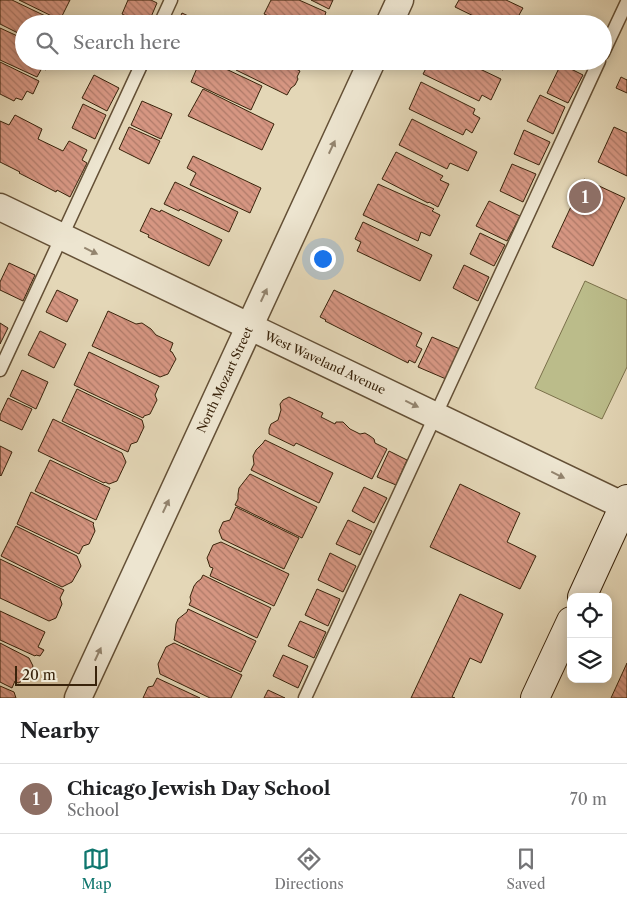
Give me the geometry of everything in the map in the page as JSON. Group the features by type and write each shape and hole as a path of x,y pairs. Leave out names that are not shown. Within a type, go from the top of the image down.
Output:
{"street":[{"path":"393,15 400,0"},
{"name":"North Mozart Street","path":"78,698 368,70"},
{"name":"West Waveland Avenue","path":"0,207 436,416 625,502"},
{"path":"584,593 625,502"},
{"path":"535,698 567,630"}],"lane":[{"path":"164,15 171,0"},
{"path":"612,34 627,2"},
{"path":"0,370 139,70"},
{"path":"305,698 595,70"}],"green space":[{"path":"585,281 627,300 627,367 602,419 535,388"}],"building":[{"path":"0,0 12,0 43,15 15,15 15,32 0,24"},
{"path":"19,0 70,0 62,15 50,15"},
{"path":"128,0 151,0 157,3 152,15 122,14"},
{"path":"271,0 299,0 326,12 325,15 264,14"},
{"path":"311,0 333,0 329,9"},
{"path":"459,0 506,0 523,8 519,15 471,15 455,7"},
{"path":"0,28 15,35 15,67 0,60"},
{"path":"0,62 39,81 33,94 27,91 22,100 16,98 14,101 0,94"},
{"path":"22,70 41,70 37,77"},
{"path":"196,70 228,70 262,86 251,110 191,82"},
{"path":"236,70 300,71 295,85 287,95"},
{"path":"425,70 482,70 501,79 491,100 482,95 479,101 423,74"},
{"path":"558,70 573,70 583,75 568,103 547,93"},
{"path":"94,75 119,88 107,111 82,98"},
{"path":"621,77 627,80 627,93 616,88"},
{"path":"421,82 475,109 473,114 480,118 472,133 466,129 463,135 409,109"},
{"path":"203,89 274,124 262,150 188,116"},
{"path":"540,95 565,107 553,134 527,121"},
{"path":"142,101 172,114 161,139 131,125"},
{"path":"83,104 106,115 95,139 72,128"},
{"path":"15,115 42,129 38,139 63,151 69,141 87,150 82,160 87,163 70,197 57,190 56,192 0,162 0,121 9,125"},
{"path":"412,119 477,152 468,171 450,163 447,169 399,145"},
{"path":"129,127 160,141 149,164 119,149"},
{"path":"614,127 627,133 627,176 598,162"},
{"path":"524,130 550,142 539,165 514,154"},
{"path":"396,152 443,176 440,180 449,184 438,207 382,179"},
{"path":"193,156 261,188 250,213 190,185 196,173 187,168"},
{"path":"512,164 536,174 523,202 500,191"},
{"path":"584,179 625,198 593,266 552,247"},
{"path":"175,182 238,212 229,232 180,209 179,211 164,204"},
{"path":"378,184 434,209 432,211 440,215 430,236 421,232 418,241 363,215"},
{"path":"489,201 520,216 507,241 476,226"},
{"path":"151,208 160,212 161,210 222,240 209,266 148,237 149,235 140,231"},
{"path":"363,222 432,255 420,281 357,251 361,242 355,239"},
{"path":"480,233 505,245 494,266 470,254"},
{"path":"9,263 35,275 23,301 0,290 0,282"},
{"path":"464,265 489,277 478,301 453,288"},
{"path":"57,290 78,300 67,322 46,312"},
{"path":"334,290 422,333 416,346 422,349 415,363 409,360 408,363 320,317"},
{"path":"108,311 136,324 142,323 156,335 173,343 170,351 176,359 168,374 160,377 92,346"},
{"path":"0,323 8,328 0,344"},
{"path":"40,331 66,344 54,368 28,355"},
{"path":"432,337 460,349 446,379 418,367"},
{"path":"89,352 159,386 155,395 157,400 150,414 143,418 74,385"},
{"path":"22,370 48,382 36,409 10,396"},
{"path":"77,389 142,420 144,427 137,442 131,444 128,452 62,421"},
{"path":"289,397 323,413 321,417 335,424 336,422 343,422 350,429 360,434 365,433 374,439 375,443 387,449 372,479 296,443 294,446 269,434 271,424 278,420 281,410 280,404"},
{"path":"8,398 32,409 22,430 0,420 0,415"},
{"path":"53,419 122,453 126,462 117,481 109,484 104,483 38,451"},
{"path":"265,440 333,473 319,503 251,470 254,464 253,456"},
{"path":"0,446 12,452 1,476 0,475"},
{"path":"389,451 407,460 396,485 377,477"},
{"path":"50,460 110,488 96,520 35,491"},
{"path":"250,474 317,507 302,538 235,505 238,499 239,488"},
{"path":"460,484 520,513 507,542 536,556 520,589 430,547"},
{"path":"364,487 387,498 374,523 352,511"},
{"path":"31,492 94,523 95,531 89,544 83,546 79,554 17,524"},
{"path":"236,507 299,538 284,569 222,539 219,531 223,522 230,520"},
{"path":"348,520 372,531 360,555 336,544"},
{"path":"16,526 77,556 81,566 72,582 62,587 1,556"},
{"path":"221,542 289,574 274,606 210,576 213,568 210,567 207,558 213,545"},
{"path":"330,553 356,566 343,592 318,580"},
{"path":"0,559 64,590 60,598 62,604 56,618 49,621 0,598"},
{"path":"203,575 271,608 257,638 189,605 194,586"},
{"path":"317,589 340,599 328,626 305,615"},
{"path":"460,594 503,614 481,663 470,658 452,697 455,698 411,698"},
{"path":"188,609 256,641 241,672 174,640 178,619"},
{"path":"0,611 45,632 38,647 44,650 40,656 35,656 0,640"},
{"path":"300,621 326,632 314,658 288,646"},
{"path":"0,643 29,658 33,666 27,679 18,683 15,681 12,688 0,682"},
{"path":"174,643 242,675 231,698 210,698 160,674 158,664 166,647"},
{"path":"283,655 308,666 298,688 273,676"},
{"path":"627,663 627,698 611,698"},
{"path":"157,678 200,698 143,698 148,687 153,686"},
{"path":"0,686 14,692 16,698 0,698"},
{"path":"268,690 285,698 264,698"}],"place":[{"name":"Chicago Jewish Day School","path":"585,197"}]}
